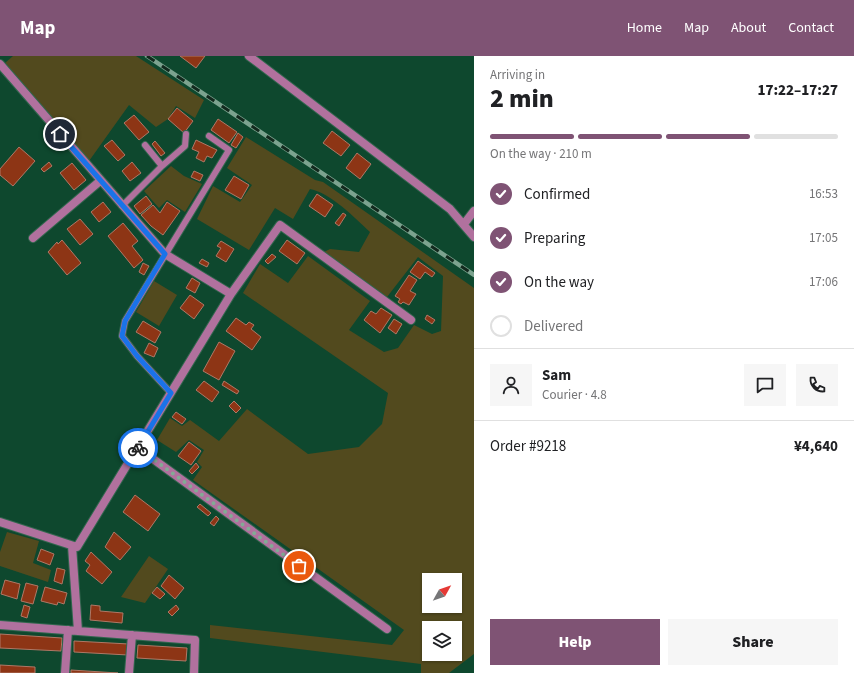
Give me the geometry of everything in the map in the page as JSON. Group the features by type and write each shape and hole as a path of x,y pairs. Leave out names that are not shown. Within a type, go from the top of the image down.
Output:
{"street":[{"path":"250,56 450,209 474,237"},
{"path":"0,64 100,181 165,254 232,294"},
{"path":"33,238 100,181"},
{"path":"464,224 474,211"},
{"path":"0,522 77,547 232,294 280,225 411,320"},
{"path":"138,448 387,629"},
{"path":"72,546 78,631"},
{"path":"0,625 195,640 194,673"},
{"path":"65,673 68,630"},
{"path":"130,673 132,635"}],"lane":[{"path":"122,206 162,166 185,146 186,134"},
{"path":"171,393 137,356 122,336 125,321 229,150 210,136"},
{"path":"145,145 162,166"}],"shaded area":[{"path":"13,56 136,56 204,100 195,118 176,106 168,119 156,127 129,105 89,161 5,63"},
{"path":"246,137 315,180 323,182 474,288 474,654 449,673 421,673 421,664 210,638 210,625 392,645 404,630 193,480 202,467 197,462 204,450 189,440 176,452 157,440 170,418 182,426 190,420 219,441 247,409 308,454 359,447 382,424 388,393 243,293 260,264 288,283 308,256 370,301 349,330 384,352 398,348 414,325 432,334 441,331 443,276 418,257 387,297 324,252 330,249 359,252 370,232 350,213 326,195 318,191 310,189 293,219 275,208 249,250 197,219 213,186 240,202 252,185 227,168"},
{"path":"171,166 184,176 202,184 185,212 167,200 159,208 144,191"},
{"path":"154,281 177,295 159,326 136,312"},
{"path":"7,532 39,541 33,563 51,570 48,582 0,566 0,552"},
{"path":"149,556 168,569 145,603 121,597"}],"building":[{"path":"180,56 205,56 196,68"},
{"path":"177,108 193,121 184,133 168,119"},
{"path":"134,115 149,132 139,140 124,123"},
{"path":"218,119 237,132 229,143 211,130"},
{"path":"332,131 350,145 341,156 323,143"},
{"path":"238,133 243,137 236,148 231,145"},
{"path":"112,140 125,155 118,161 104,146"},
{"path":"196,140 217,150 212,158 207,156 204,162 196,158 199,152 192,149"},
{"path":"155,141 165,153 161,156 152,144"},
{"path":"19,147 35,161 13,186 0,175 0,169"},
{"path":"357,153 371,164 360,179 346,168"},
{"path":"49,162 52,166 44,172 41,169"},
{"path":"132,162 141,173 130,181 122,171"},
{"path":"72,163 86,180 74,190 60,173"},
{"path":"194,171 203,175 200,181 191,177"},
{"path":"234,176 249,185 241,199 225,190"},
{"path":"317,194 333,205 325,217 309,206"},
{"path":"146,196 152,204 140,214 134,206"},
{"path":"103,202 111,212 99,222 91,212"},
{"path":"167,202 180,211 163,235 151,226 141,215 153,205 160,213"},
{"path":"343,213 346,215 339,226 335,223"},
{"path":"80,219 93,234 80,245 67,229"},
{"path":"123,223 138,241 132,246 143,260 134,268 108,236"},
{"path":"62,240 81,263 67,275 48,252 57,242 58,244"},
{"path":"287,240 305,253 297,264 279,251"},
{"path":"221,241 234,249 226,262 216,256 221,248 217,246"},
{"path":"272,254 276,257 268,264 265,261"},
{"path":"202,259 209,263 207,267 199,263"},
{"path":"418,261 435,273 432,277 425,272 420,279 410,272"},
{"path":"143,263 149,266 144,275 139,272"},
{"path":"409,275 417,280 410,291 416,294 409,305 403,302 401,304 398,302 400,299 395,296"},
{"path":"192,278 200,283 195,293 186,288"},
{"path":"190,295 204,305 194,319 180,308"},
{"path":"381,308 392,315 380,333 364,320 371,311 376,314"},
{"path":"427,315 435,320 432,324 425,319"},
{"path":"236,318 246,325 249,322 254,325 251,329 261,337 252,350 226,331"},
{"path":"394,319 402,324 396,334 388,328"},
{"path":"143,321 161,332 155,343 136,332"},
{"path":"219,342 235,351 219,380 203,371"},
{"path":"149,343 158,348 154,357 144,353"},
{"path":"204,381 219,392 212,402 196,390"},
{"path":"224,381 239,391 237,394 222,385"},
{"path":"234,401 241,408 236,413 229,406"},
{"path":"176,412 186,419 182,424 172,417"},
{"path":"189,442 201,451 191,465 178,456"},
{"path":"196,463 199,467 192,474 189,471"},
{"path":"135,495 160,514 148,531 123,512"},
{"path":"200,504 211,513 208,516 197,507"},
{"path":"216,516 219,519 214,526 210,523"},
{"path":"114,532 131,547 120,560 105,547"},
{"path":"41,549 54,554 50,565 37,560"},
{"path":"91,552 112,572 102,584 86,571 90,565 85,561"},
{"path":"57,568 65,570 62,584 54,581"},
{"path":"169,575 184,588 175,599 161,586"},
{"path":"5,580 20,584 17,599 1,594"},
{"path":"26,583 38,586 33,604 21,601"},
{"path":"45,587 67,593 64,604 58,602 57,605 41,601"},
{"path":"157,587 165,594 160,599 152,593"},
{"path":"24,605 30,607 27,618 21,616"},
{"path":"91,605 100,606 100,611 123,613 122,623 90,620"},
{"path":"176,605 179,609 172,616 168,612"},
{"path":"0,634 62,638 61,651 0,648"},
{"path":"74,641 129,644 128,655 74,652"},
{"path":"138,645 187,648 186,661 137,658"},
{"path":"0,665 35,667 35,673 0,673"},
{"path":"71,670 118,673 71,673"}],"railway":[{"path":"147,56 474,275"}],"way so far":[{"path":"138,448 299,566"}],"route":[{"path":"60,134 165,254 125,321 122,336 137,356 171,393 138,448"}]}
